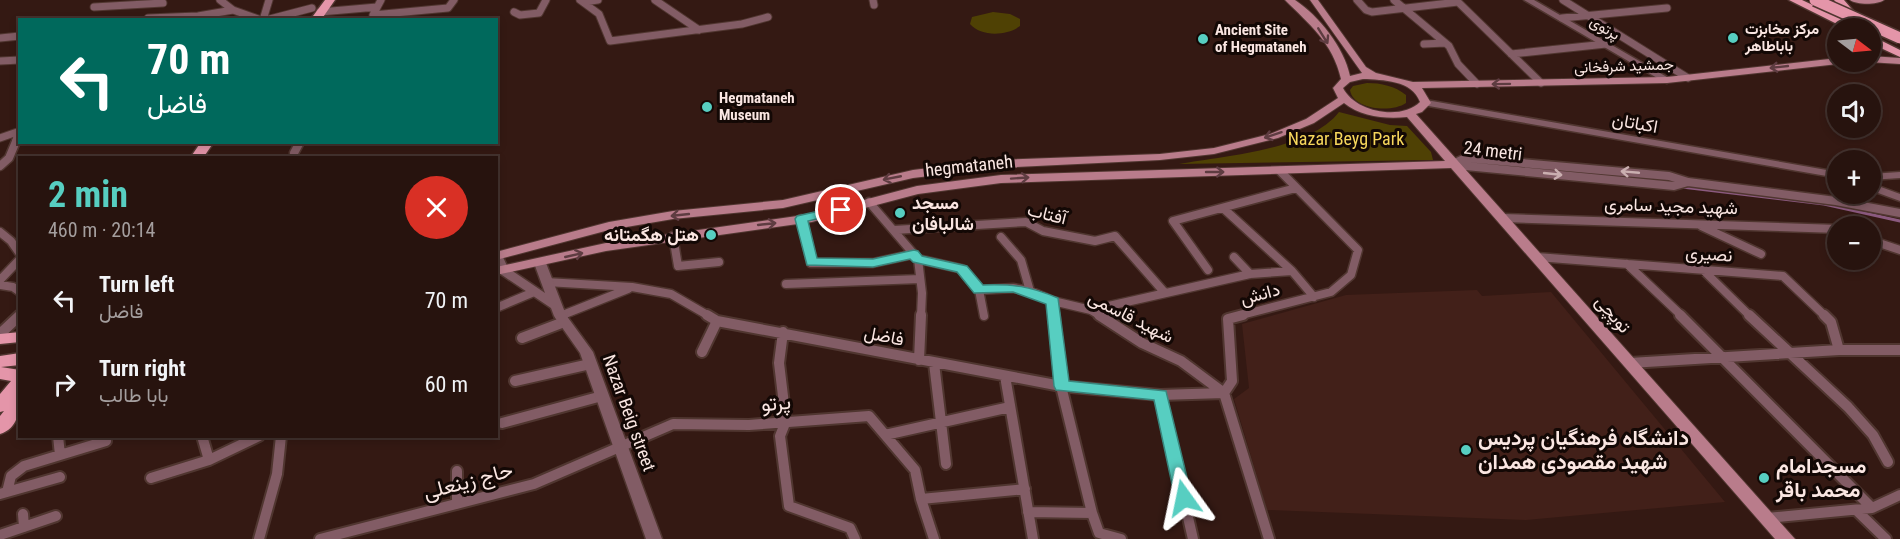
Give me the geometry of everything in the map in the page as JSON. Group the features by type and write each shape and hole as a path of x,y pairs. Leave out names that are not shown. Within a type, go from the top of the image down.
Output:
{"main road":[{"path":"316,10 330,0"},
{"path":"1289,0 1302,8 1315,22 1345,70 1346,80"},
{"path":"1314,0 1362,69 1373,76"},
{"path":"1794,0 1831,18"},
{"path":"1802,0 1841,18"},
{"path":"1815,0 1900,38"},
{"path":"1825,15 1850,16 1850,12 1837,0"},
{"path":"1837,0 1900,32"},
{"path":"1854,0 1880,0"},
{"path":"1881,37 1900,45"},
{"path":"1881,44 1900,54"},
{"path":"1881,60 1900,61"},
{"name":"جمشید شرفخانی","path":"1373,76 1411,85 1667,80 1827,62"},
{"path":"1373,76 1346,80 1338,88 1343,99 1373,113 1410,114 1418,112 1426,103 1425,97 1411,85"},
{"name":"hegmataneh","path":"498,256 589,230 673,215 783,204 881,180 947,170 995,164 1160,157 1214,151 1274,136 1310,121 1343,99"},
{"name":"توپچی","path":"1410,114 1786,539"},
{"name":"hegmataneh","path":"500,271 599,249 673,236 801,219 917,190 1001,179 1453,164"},
{"path":"589,230 603,236 605,240 599,249"},
{"path":"0,339 18,337"},
{"path":"0,362 18,359"},
{"path":"0,373 15,375 18,378"},
{"path":"0,406 18,383"},
{"path":"0,428 18,406"}],"street":[{"path":"220,0 234,10 257,18"},
{"path":"264,18 269,0"},
{"path":"379,3 373,15 448,8 454,1 463,0"},
{"path":"514,12 520,15 539,13 546,0"},
{"path":"581,1 598,0"},
{"path":"655,0 699,30"},
{"path":"1357,0 1366,10 1372,12 1457,1 1541,83"},
{"path":"1394,0 1446,44 1458,64 1477,84"},
{"name":"پرتوی","path":"1528,0 1667,80"},
{"path":"1563,0 1688,78"},
{"path":"581,1 599,14 610,40 742,24 768,17"},
{"path":"94,7 165,2"},
{"path":"148,18 165,2"},
{"path":"274,18 316,10 379,3"},
{"name":"پرتوی","path":"1562,18 1667,8"},
{"path":"164,18 198,16 234,10"},
{"path":"417,11 422,18"},
{"path":"0,38 18,36"},
{"path":"1424,44 1446,44"},
{"path":"1511,54 1606,44"},
{"path":"0,61 18,60"},
{"name":"اکباتان","path":"1426,103 1827,173"},
{"path":"0,138 18,131"},
{"path":"0,166 9,158 18,134"},
{"name":"24 metri","path":"1453,164 1466,158 1669,176 1688,182 1836,201 1900,213"},
{"path":"1514,161 1518,170"},
{"name":"24 metri","path":"1453,164 1674,186 1688,182"},
{"name":"دانش","path":"1224,393 1232,381 1228,319 1331,292 1351,275 1358,250 1280,171"},
{"path":"1881,176 1900,175"},
{"path":"1208,270 1173,221 1296,188"},
{"path":"1881,190 1900,198"},
{"path":"869,202 916,257 922,294 919,360"},
{"path":"1223,208 1292,271 1314,297"},
{"name":"شهید مجید سامری","path":"1503,218 1827,229"},
{"path":"801,219 811,262 873,263 916,257 962,269 979,290 984,317"},
{"name":"آفتاب","path":"894,230 1026,222 1043,231 1095,241 1115,236 1165,293"},
{"path":"1695,224 1761,254"},
{"path":"0,232 11,241 18,251"},
{"path":"673,236 678,266 719,262"},
{"path":"1000,237 1022,260 1030,291"},
{"path":"1881,244 1900,250"},
{"path":"1234,257 1251,274"},
{"name":"نصیری","path":"1537,257 1783,276 1831,322 1839,350"},
{"path":"0,280 18,261"},
{"name":"Nazar Beig street","path":"540,263 560,314 586,352 654,539"},
{"path":"843,263 843,283"},
{"path":"1627,264 1724,357 1872,508"},
{"path":"1703,270 1786,353 1848,407 1873,435 1888,462"},
{"name":"Nazar Beig street","path":"500,271 534,292 560,314"},
{"path":"1091,310 1251,274 1292,271"},
{"path":"786,284 920,279"},
{"name":"فاضل","path":"546,282 632,287 671,294 717,321 1062,386 1160,395 1224,393"},
{"path":"0,285 13,287 18,291"},
{"path":"522,338 560,314 632,287"},
{"name":"شهید قاسمی","path":"979,290 1013,288 1030,291 1053,301 1091,310 1142,343 1181,361 1224,393"},
{"path":"498,307 534,292"},
{"path":"1053,301 1062,386 1092,513 1099,533 1121,539"},
{"path":"0,334 18,317"},
{"path":"702,352 717,321"},
{"path":"783,333 779,363 786,421 780,436 789,506 850,528 855,539"},
{"path":"1630,363 1839,350 1900,350"},
{"path":"934,363 946,465"},
{"path":"515,381 590,364"},
{"path":"1005,376 1033,539"},
{"path":"1224,393 1269,539"},
{"path":"1160,395 1193,539"},
{"path":"502,423 602,396"},
{"path":"885,435 942,420 1010,407"},
{"name":"پرتو","path":"620,446 673,424 749,425 869,416 915,470 921,499"},
{"path":"58,438 60,455"},
{"path":"203,438 209,460"},
{"path":"151,478 209,460 255,438"},
{"path":"259,539 277,474 281,438"},
{"path":"4,493 11,476 24,466 106,441"},
{"name":"حاج زینعلی","path":"320,539 363,533 457,504 534,484 620,446"},
{"path":"457,471 457,504"},
{"path":"4,493 60,477"},
{"path":"934,539 921,499 1025,489"},
{"path":"1767,518 1872,508 1900,495"},
{"path":"1856,510 1886,539"},
{"path":"1028,512 1092,513"},
{"path":"0,534 23,520 56,516"}],"shaded area":[{"name":"دانشگاه فرهنگیان پردیس شهید مقصودی همدان","path":"1477,290 1482,296 1551,292 1725,502 1526,520 1267,510 1234,399 1249,388 1242,324 1346,295"}],"green space":[{"path":"993,12 1010,14 1020,19 1020,26 1008,32 994,34 981,31 970,24 972,17"},
{"path":"1367,83 1383,84 1397,89 1406,95 1406,103 1383,109 1365,106 1353,97 1350,90 1353,86"},
{"name":"Nazar Beyg Park","path":"1339,112 1390,125 1407,126 1431,152 1433,160 1179,164 1242,154 1287,143 1326,125"}],"waterway":[{"path":"1682,187 1824,204 1900,221"}],"place":[{"name":"مرکز مخابزت باباطاهر","path":"1733,38"},
{"name":"Ancient Site of Hegmataneh","path":"1203,39"},
{"name":"Hegmataneh Museum","path":"707,107"},
{"name":"مسجد شالبافان","path":"900,213"},
{"name":"هتل هگمتانه","path":"711,235"},
{"name":"دانشگاه فرهنگیان پردیس شهید مقصودی همدان","path":"1466,450"},
{"name":"مسجدامام محمد باقر","path":"1764,478"}],"route":[{"path":"841,210 801,219 811,262 873,263 914,254 918,259 962,269 979,290 1013,288 1030,291 1053,301 1062,386 1160,395 1184,498"}]}
